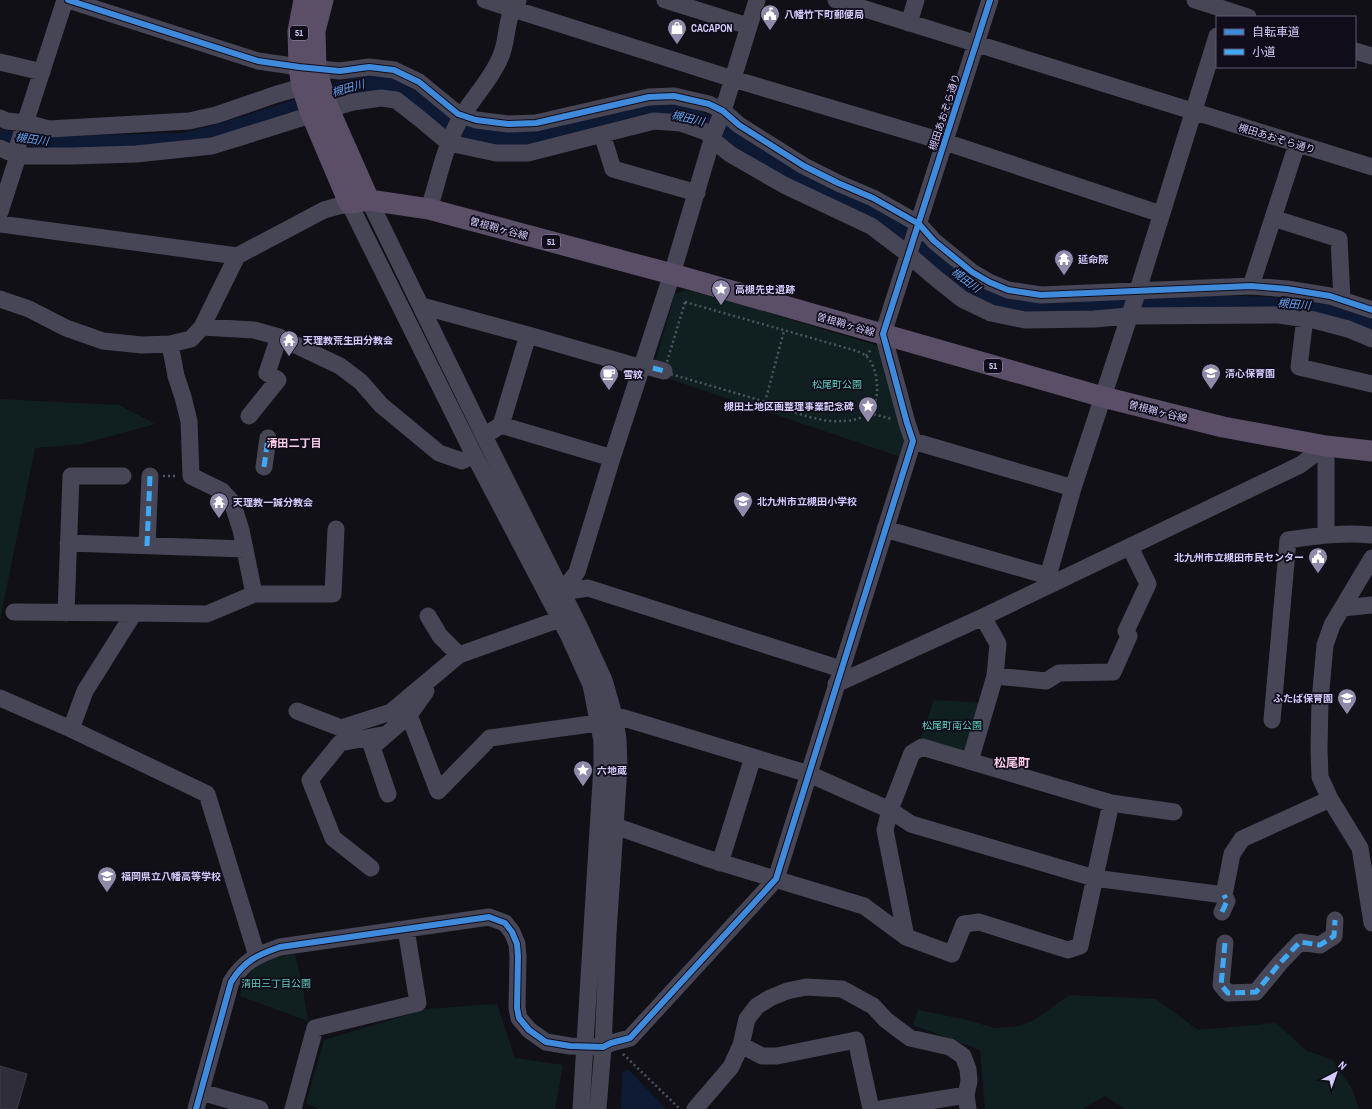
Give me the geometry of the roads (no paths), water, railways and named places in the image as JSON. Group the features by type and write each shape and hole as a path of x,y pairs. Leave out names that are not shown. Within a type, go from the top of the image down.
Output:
{"main road":[{"name":"51","path":"304,0 298,31 309,76 319,110 359,201"},
{"name":"51","path":"309,76 315,31 323,0"},
{"name":"曽根鞘ヶ谷線","path":"359,201 429,210 672,274 1103,397 1224,427 1326,446 1372,451"}],"street":[{"path":"0,212 42,72 67,0 309,76"},
{"path":"485,0 515,4 732,79 945,142 1161,214"},
{"path":"665,0 748,26"},
{"path":"556,597 577,572 612,458 653,369 672,274 757,0"},
{"name":"槻田あおぞら通り","path":"836,0 1372,167"},
{"path":"909,23 916,0"},
{"name":"槻田あおぞら通り","path":"909,251 990,0"},
{"path":"1195,0 1245,16"},
{"path":"429,210 450,141 461,118 501,58 515,4"},
{"path":"1046,582 1073,488 1138,290 1216,39"},
{"path":"1356,51 1372,56"},
{"path":"0,62 42,72"},
{"path":"0,148 49,129 189,121 216,115 277,94 309,76 369,68 394,70 419,82 461,118 508,124 536,123 649,97 674,96 709,104 730,154 784,185 871,226 909,251 962,299 991,313 1026,320 1094,319 1129,316 1272,315 1314,320 1372,339"},
{"path":"0,118 7,121 21,139 72,156 136,154 212,146 319,110 353,102 381,98 396,100 450,141 496,154 528,153 654,121 681,122 706,132 718,126 739,125 804,166 873,198 918,227 972,272 1008,290 1041,295 1251,286 1311,292 1372,310"},
{"path":"602,134 613,169 697,193"},
{"path":"1251,286 1297,144"},
{"path":"0,224 237,256 324,210 359,201"},
{"path":"359,201 422,306 484,436 556,597 560,619 591,685 602,741 602,765 580,1109"},
{"path":"359,201 474,455 556,597 580,628 604,680 614,715 618,738 619,767 608,933 607,1045 598,1109"},
{"path":"1273,218 1339,239 1342,300"},
{"path":"196,1109 231,982 238,970 250,959 257,956 280,947 489,917 505,923 512,932 517,944 517,1008 519,1018 529,1030 546,1042 584,1047 607,1045 630,1038 776,879 913,441 883,334 909,251"},
{"path":"0,299 29,309 66,328 104,341 142,345 170,344 191,339 202,327 237,256"},
{"path":"422,306 653,369"},
{"path":"1305,318 1299,368 1372,384"},
{"path":"202,327 254,330 280,337 340,366 361,382 381,406 438,454 462,461 474,455"},
{"path":"484,436 501,425 528,335"},
{"path":"249,416 278,380 267,373 280,337"},
{"path":"170,344 176,376 189,421 191,476 222,491 232,502 245,549 254,594"},
{"path":"501,425 612,458"},
{"path":"264,467 268,438"},
{"path":"913,441 1073,488"},
{"path":"556,597 588,588 839,677 983,617 1046,582 1130,547 1300,465 1326,446"},
{"path":"1326,446 1326,534"},
{"path":"66,612 71,476 123,476"},
{"path":"147,546 150,476"},
{"path":"14,612 207,614 254,594 333,594 336,528"},
{"path":"885,529 1046,582"},
{"path":"1272,720 1288,540 1326,534 1372,535"},
{"path":"68,543 245,549"},
{"path":"995,676 1046,681 1059,673 1113,672 1129,636 1126,631 1148,584 1130,547"},
{"path":"1372,558 1332,625 1325,645 1320,701 1319,749 1320,777 1330,799 1366,850 1372,923"},
{"path":"1343,608 1372,605"},
{"path":"71,729 85,691 134,613"},
{"path":"428,616 440,636 459,655"},
{"path":"970,761 995,676 998,644 983,617"},
{"path":"298,711 342,728 391,712 459,655 560,619"},
{"path":"388,794 372,747 409,715 442,670"},
{"path":"0,698 71,729 207,794 257,956"},
{"path":"409,715 438,791 490,738 614,715 809,774 890,810 911,824 1094,878 1224,895"},
{"path":"371,868 333,838 310,780 340,742 388,734"},
{"path":"906,937 885,830 890,810 912,753 922,747 1111,802 1174,812"},
{"path":"720,863 753,757"},
{"path":"1222,912 1227,901 1224,895 1232,854 1242,839 1330,799"},
{"path":"615,826 720,863 864,906 906,937 952,954 964,924 979,922 1068,950 1080,946 1111,802"},
{"path":"1226,943 1222,985 1228,993 1256,992 1300,942 1320,945 1334,936 1335,920"},
{"path":"293,1109 315,1028 418,1003 406,929"},
{"path":"695,1109 731,1067 741,1045 747,1019 757,1006 770,998 787,991 806,987 842,990 873,1006 886,1020 910,1038 950,1047 963,1056 968,1069 969,1081 967,1102 881,1109"},
{"path":"741,1045 762,1056 777,1056 856,1040 871,1109"},
{"path":"200,1092 260,1109"}],"water":[{"name":"槻田川","path":"366,76 389,77 416,91 452,119 465,126 502,132 533,132 651,104 692,108 709,114 729,124 907,223 969,279 988,291 1008,297 1213,295 1303,298 1323,301 1372,318 1372,335 1333,320 1036,316 974,300 830,204 686,120 510,149 462,141 393,95 198,143 133,148 48,149 12,143 0,138 0,129 29,135 57,136 182,133 218,124 311,94 340,81"},
{"path":"628,1069 666,1109 621,1109 622,1073"}],"place":[{"name":"八幡竹下町郵便局","path":"770,31"},
{"name":"CACAPON","path":"677,45"},
{"name":"延命院","path":"1064,276"},
{"name":"高槻先史遺跡","path":"721,306"},
{"name":"天理教荒生田分教会","path":"289,357"},
{"name":"清心保育園","path":"1211,390"},
{"name":"雪紋","path":"609,391"},
{"name":"槻田土地区画整理事業記念碑","path":"868,423"},
{"name":"北九州市立槻田小学校","path":"743,518"},
{"name":"天理教一誠分教会","path":"219,519"},
{"name":"北九州市立槻田市民センター","path":"1318,574"},
{"name":"ふたば保育園","path":"1347,715"},
{"name":"六地蔵","path":"583,787"},
{"name":"福岡県立八幡高等学校","path":"107,893"}],"district":[{"name":"清田二丁目","path":"294,443"},
{"name":"松尾町","path":"1012,763"}],"park label":[{"name":"松尾町公園","path":"837,384"},
{"name":"松尾町南公園","path":"952,725"},
{"name":"清田三丁目公園","path":"276,983"}]}
